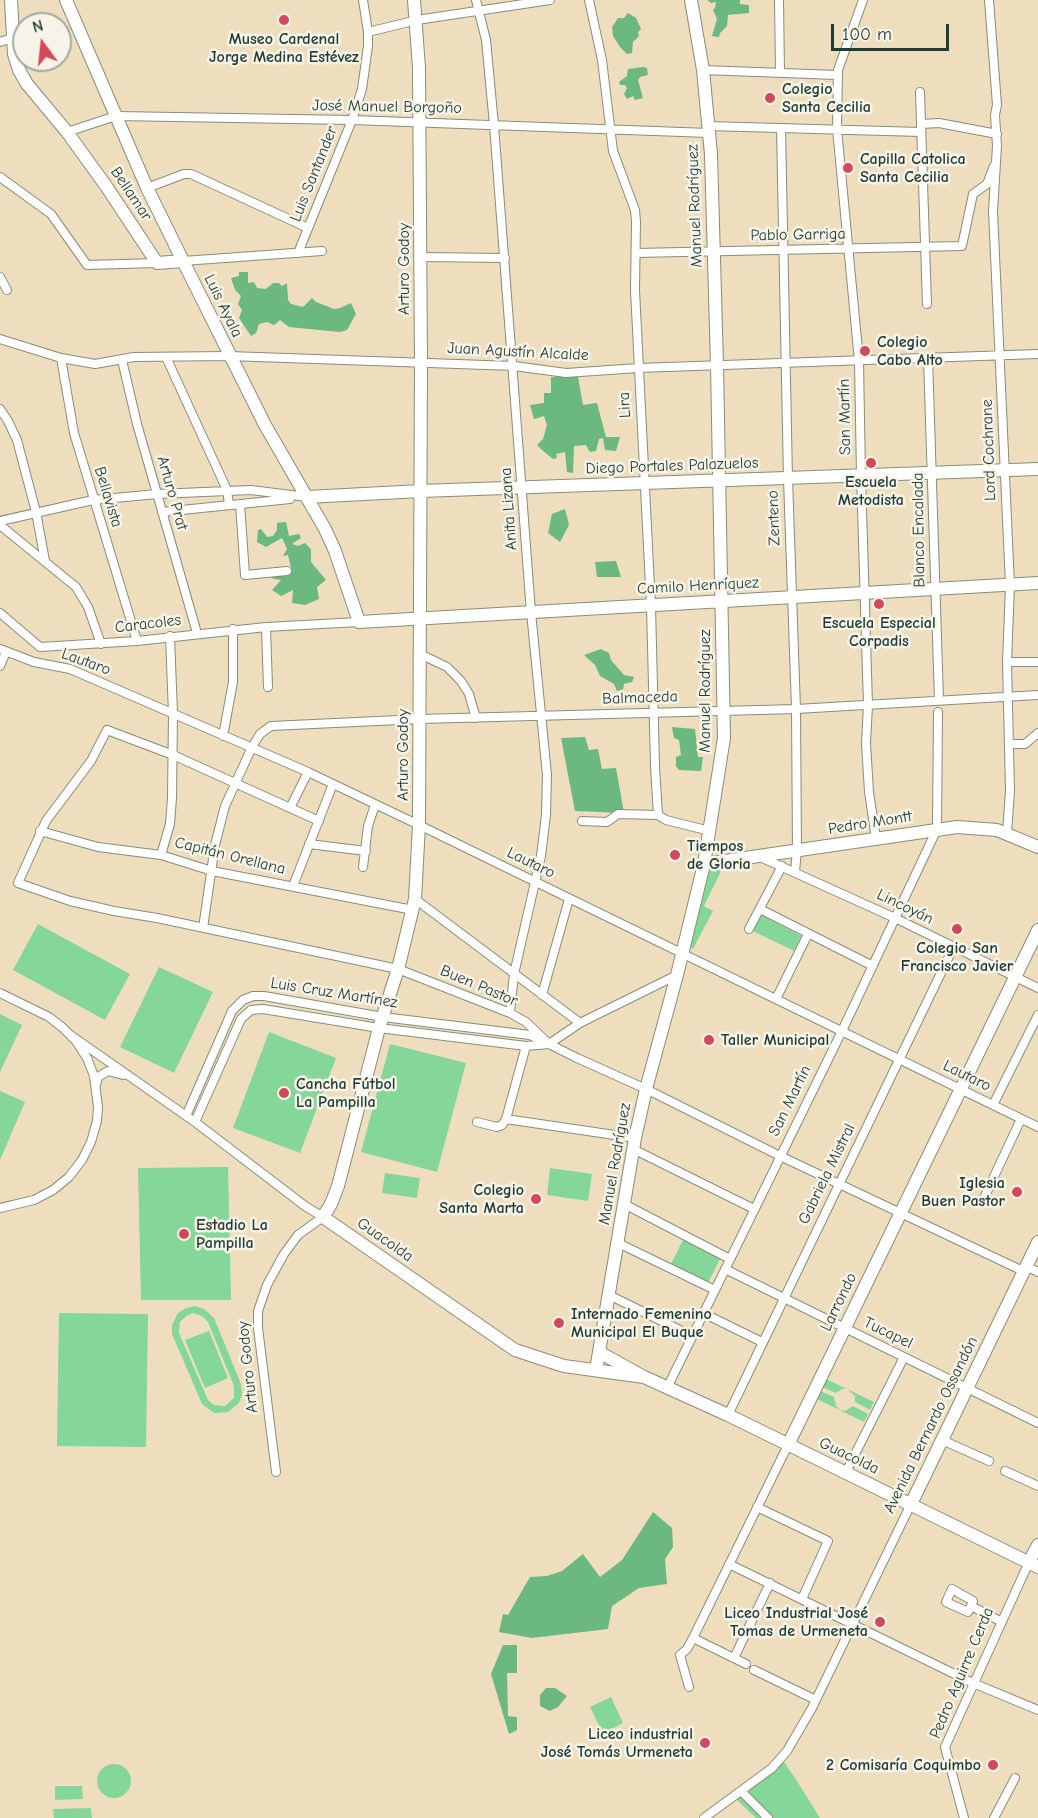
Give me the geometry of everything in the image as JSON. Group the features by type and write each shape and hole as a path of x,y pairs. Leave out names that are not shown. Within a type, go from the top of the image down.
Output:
{"street":[{"name":"Bellamar","path":"11,0 6,40 23,77 106,186 157,263"},
{"name":"Luis Ayala","path":"66,0 147,188 229,356 335,551 359,622"},
{"name":"Luis Santander","path":"298,253 352,120 365,73 368,32 363,0"},
{"name":"Arturo Godoy","path":"276,1472 258,1328 258,1311 267,1285 284,1254 298,1235 323,1217 338,1186 414,905 419,825 421,257 420,122 417,20 414,0"},
{"name":"Anita Lizana","path":"476,0 486,40 494,125 531,612 540,716 546,755 547,794 544,835 536,882 514,974 510,1013"},
{"path":"368,32 417,20 550,0"},
{"name":"Lira","path":"589,0 602,60 610,130 617,166 635,210 638,368 651,606 658,815"},
{"name":"Manuel Rodríguez","path":"596,1370 634,1144 704,864 722,760 724,711 714,252 703,70 691,0"},
{"path":"778,0 780,73"},
{"name":"San Martín","path":"863,0 837,75 837,129 859,360 868,705 866,743 869,792 876,839"},
{"name":"Lord Cochrane","path":"989,0 997,105 995,115 997,160 993,211 1001,356 1003,471 1010,585 1007,662 1010,791 1007,833"},
{"path":"703,70 837,75"},
{"path":"920,92 927,304"},
{"name":"José Manuel Borgoño","path":"67,132 116,116 352,120 610,130 921,128 939,123 997,134"},
{"name":"Zenteno","path":"782,128 785,363 796,709 797,850 795,872"},
{"name":"Pablo Garriga","path":"636,253 962,246 973,194 987,184 997,160"},
{"path":"147,188 184,174 191,174 309,228"},
{"path":"0,177 51,214 87,265 157,263 322,251"},
{"path":"421,257 505,258"},
{"path":"0,277 7,290"},
{"name":"Juan Agustín Alcalde","path":"0,339 61,358 95,364 134,357 229,356 514,366 566,373 638,368 1038,354"},
{"path":"166,357 227,490 229,505"},
{"name":"Bellavista","path":"61,358 74,433 137,641"},
{"name":"Blanco Encalada","path":"928,358 939,700"},
{"name":"Arturo Prat","path":"122,360 197,633"},
{"path":"0,409 17,440 36,512 45,561"},
{"name":"Diego Portales Palazuelos","path":"162,512 307,497 421,491 1038,469"},
{"name":"Diego Portales Palazuelos","path":"0,523 36,512 93,500 158,494 251,490 307,497"},
{"path":"240,504 245,575 286,571"},
{"name":"Caracoles","path":"0,523 71,581 81,594 101,644 233,629 359,622"},
{"name":"Camilo Henríquez","path":"359,622 1038,583"},
{"path":"0,613 40,647 101,644"},
{"path":"266,627 268,687"},
{"path":"223,736 233,682 233,629"},
{"path":"161,855 170,824 173,755 170,636"},
{"path":"0,666 3,651"},
{"name":"Lautaro","path":"3,651 34,662 70,669 308,772 1038,1127"},
{"path":"420,654 447,667 461,681 469,694 476,717"},
{"path":"1007,662 1038,662"},
{"name":"Balmaceda","path":"252,747 263,730 275,724 796,709 1038,695"},
{"path":"937,829 938,712"},
{"path":"40,831 58,802 91,761 107,730 236,782 319,821"},
{"path":"1009,744 1025,744 1038,733"},
{"path":"202,928 219,825 252,747"},
{"path":"290,808 308,772"},
{"path":"293,886 333,784"},
{"path":"363,867 368,826 375,806"},
{"path":"582,821 607,822 618,814 658,815 709,837 720,853 736,860"},
{"name":"Pedro Montt","path":"704,864 957,827 978,827 1007,833 1038,847"},
{"name":"San Martín","path":"668,1386 842,1031 937,829"},
{"name":"Capitán Orellana","path":"40,831 98,847 161,855 212,871 414,905 580,1023"},
{"name":"Buen Pastor","path":"40,831 18,883 70,902 398,969 510,1013 526,1022 549,1044 901,1214 1025,1269 1038,1272"},
{"path":"309,844 366,851"},
{"name":"Lincoyán","path":"757,856 895,918 1038,988"},
{"path":"749,929 782,866"},
{"path":"542,995 569,899"},
{"path":"760,909 873,966"},
{"name":"Larrondo","path":"688,1687 680,1655 687,1649 693,1638 1038,930"},
{"path":"776,999 808,934"},
{"name":"Gabriela Mistral","path":"728,1415 953,948"},
{"name":"Luis Cruz Martínez","path":"186,1116 232,1011 243,1000 253,996 264,996 381,1022 526,1046 549,1044 580,1023 677,975"},
{"path":"0,993 43,1014 69,1034 87,1058 96,1086 98,1107 95,1128 87,1151 76,1169 44,1196 24,1204 0,1208"},
{"name":"Luis Cruz Martínez","path":"195,1122 241,1018 251,1010 263,1009 530,1035 549,1044"},
{"path":"993,1105 1038,1015"},
{"name":"Guacolda","path":"69,1034 195,1122 305,1206 515,1350 564,1366 644,1377"},
{"path":"477,1122 497,1127 502,1125 506,1119 526,1046"},
{"path":"96,1086 98,1077 108,1071 130,1077"},
{"path":"506,1119 634,1144 754,1209"},
{"path":"984,1198 1021,1119"},
{"path":"624,1204 730,1259"},
{"name":"Avenida Bernardo Ossandón","path":"704,1818 782,1758 816,1700 1038,1242"},
{"path":"618,1243 715,1290"},
{"name":"Tucapel","path":"725,1269 1038,1423"},
{"path":"609,1295 692,1336"},
{"path":"704,1313 762,1342"},
{"name":"Guacolda","path":"599,1353 644,1377 668,1386 1034,1565"},
{"path":"846,1472 904,1357"},
{"path":"942,1440 989,1461"},
{"path":"1005,1471 1038,1486"},
{"path":"757,1507 828,1541 802,1599"},
{"name":"Pedro Aguirre Cerda","path":"964,1818 945,1747 1002,1622 1034,1565 1038,1545"},
{"path":"729,1564 973,1683 1038,1710"},
{"path":"734,1658 770,1583"},
{"path":"970,1606 1002,1622"},
{"path":"693,1638 816,1700"},
{"path":"994,1818 1015,1778"},
{"path":"741,1791 768,1818"}],"green space":[{"path":"707,0 740,0 740,4 749,5 749,13 728,15 727,26 719,37 712,36 717,19 713,10 716,2 711,3"},
{"path":"628,13 636,18 641,29 638,32 639,36 633,42 632,53 627,54 613,36 612,27 618,18 624,18"},
{"path":"647,68 648,75 638,80 643,98 635,100 633,96 627,99 624,94 627,88 619,82 627,76 628,69"},
{"path":"239,272 248,272 248,283 254,282 257,288 266,289 273,283 279,283 282,286 287,283 288,300 291,304 303,307 312,298 334,309 351,303 356,314 347,330 340,332 289,327 280,320 274,325 267,322 259,324 256,333 251,336 239,318 242,310 238,304 241,296 235,290 231,278 239,276"},
{"path":"551,377 578,377 583,405 597,403 606,437 620,437 616,451 605,450 603,438 599,439 596,451 590,452 586,445 574,446 573,473 567,472 565,452 556,454 557,458 553,459 537,445 543,439 547,425 544,416 534,419 530,405 544,403 544,393 551,393"},
{"path":"565,509 569,525 560,542 548,533 552,514"},
{"path":"286,522 289,536 299,534 301,538 292,544 298,546 305,543 311,549 311,562 326,580 317,587 319,599 305,605 292,603 293,590 281,596 272,590 281,580 270,578 292,572 288,555 283,556 287,549 282,538 266,547 257,542 258,530 261,529 267,537 273,536 277,530 277,523"},
{"path":"616,561 621,577 597,577 595,562"},
{"path":"601,649 609,653 611,660 624,675 634,677 632,682 624,684 623,690 617,691 614,684 600,676 595,665 584,655"},
{"path":"672,727 695,729 698,757 703,757 701,771 679,770 676,766 676,757 681,755 679,740 674,738"},
{"path":"585,737 589,750 598,749 602,769 616,768 624,813 575,811 561,738"},
{"path":"724,865 704,906 713,911 693,949 690,947 710,870"},
{"path":"761,915 801,936 794,951 753,931"},
{"path":"38,924 130,974 105,1020 13,970"},
{"path":"159,967 213,992 174,1073 120,1047"},
{"path":"0,1014 22,1025 0,1072"},
{"name":"Cancha Fútbol La Pampilla","path":"269,1032 336,1058 300,1153 233,1128"},
{"path":"390,1044 466,1063 437,1172 361,1152"},
{"path":"0,1091 25,1102 0,1160"},
{"name":"Estadio La Pampilla","path":"228,1167 231,1300 141,1300 138,1168"},
{"path":"550,1168 592,1174 588,1201 547,1195"},
{"path":"385,1173 420,1178 417,1198 382,1193"},
{"path":"684,1238 721,1257 707,1285 670,1266"},
{"path":"195,1306 204,1309 214,1318 241,1384 242,1394 239,1403 228,1412 214,1413 202,1404 172,1334 172,1325 178,1313","holes":["193,1313 202,1316 208,1322 234,1386 234,1398 225,1406 214,1405 208,1400 179,1333 180,1322 186,1316"]},
{"path":"59,1313 148,1314 146,1447 57,1446"},
{"path":"209,1331 228,1378 205,1388 185,1340"},
{"path":"824,1378 847,1389 836,1393 820,1386"},
{"path":"847,1389 874,1402 870,1410 855,1402 855,1396"},
{"path":"818,1390 834,1397 836,1406 840,1410 845,1411 853,1406 868,1414 864,1422 815,1398"},
{"path":"653,1512 672,1528 673,1547 665,1559 667,1584 639,1588 612,1606 608,1629 532,1638 499,1632 503,1614 508,1615 530,1577 547,1576 562,1571 583,1554 600,1577 622,1560"},
{"path":"503,1645 517,1645 517,1673 507,1673 508,1716 517,1717 517,1730 509,1734 491,1674"},
{"path":"546,1688 555,1688 567,1696 558,1707 550,1711 540,1706 540,1695"},
{"path":"611,1697 623,1723 603,1734 590,1707"},
{"path":"784,1762 820,1818 756,1818 735,1798"},
{"path":"114,1764 126,1769 131,1781 126,1793 114,1798 102,1793 97,1781 102,1769"},
{"path":"55,1786 82,1786 83,1799 55,1800"},
{"path":"91,1808 92,1818 54,1818 53,1809"}],"place":[{"name":"Museo Cardenal Jorge Medina Estévez","path":"284,20"},
{"name":"Colegio Santa Cecilia","path":"770,98"},
{"name":"Capilla Catolica Santa Cecilia","path":"848,168"},
{"name":"Colegio Cabo Alto","path":"865,351"},
{"name":"Escuela Metodista","path":"871,463"},
{"name":"Escuela Especial Corpadis","path":"879,604"},
{"name":"Tiempos de Gloria","path":"675,855"},
{"name":"Colegio San Francisco Javier","path":"957,929"},
{"name":"Taller Municipal","path":"709,1040"},
{"name":"Cancha Fútbol La Pampilla","path":"284,1093"},
{"name":"Iglesia Buen Pastor","path":"1017,1192"},
{"name":"Colegio Santa Marta","path":"536,1199"},
{"name":"Estadio La Pampilla","path":"184,1234"},
{"name":"Internado Femenino Municipal El Buque","path":"559,1323"},
{"name":"Liceo Industrial José Tomas de Urmeneta","path":"880,1622"},
{"name":"Liceo industrial José Tomás Urmeneta","path":"705,1743"},
{"name":"2 Comisaría Coquimbo","path":"993,1765"}]}
